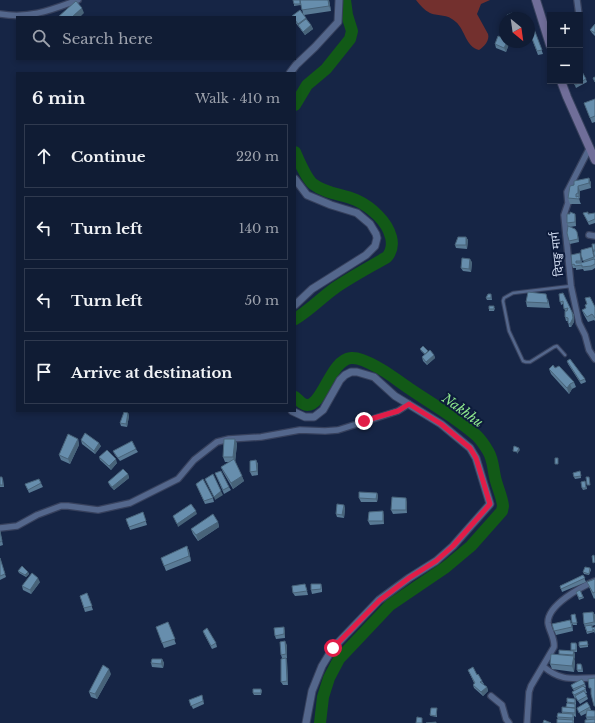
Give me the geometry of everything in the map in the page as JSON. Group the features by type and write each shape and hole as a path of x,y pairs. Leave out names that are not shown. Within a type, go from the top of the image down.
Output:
{"main road":[{"path":"536,0 547,35"},
{"path":"562,84 595,160"}],"street":[{"path":"0,14 20,16 34,15 78,0"},
{"path":"291,72 338,22 339,0"},
{"path":"577,0 579,12"},
{"name":"दिपङ्ख मार्ग","path":"589,149 566,192 568,203 564,215 564,226 571,286 579,323 585,335 589,350 595,359"},
{"path":"296,180 307,195 331,205 357,213 370,224 377,238 375,246 366,255 312,290 296,304"},
{"path":"294,412 305,417 314,417 323,410 340,380 351,372 357,372 374,377 395,396 441,424 470,448 476,458 490,504 453,546 436,561 409,578 380,600 333,648 322,666 312,691 306,723"},
{"path":"0,528 17,526 36,515 61,506 98,510 130,503 178,479 194,460 217,442 230,439 261,437 300,430 338,430 398,411 409,404"},
{"path":"527,723 529,692 531,686 554,647 555,641 548,624 549,615 573,592 595,581"},
{"path":"544,666 552,674 560,677 595,678"},
{"path":"492,696 502,705 506,719 510,723"}],"lane":[{"path":"565,355 557,346 530,362 523,361 509,331 504,298 513,293 571,286"}],"shaded area":[{"path":"416,0 490,0 481,4 477,14 488,34 486,43 479,50 475,48 468,42 462,29 456,22 446,16 430,13"}],"building":[{"path":"293,0 300,0 300,4 294,4"},
{"path":"300,0 328,0 329,6 302,10"},
{"path":"76,1 82,8 73,16 59,16"},
{"path":"300,10 306,18 298,24 296,21 296,16 292,16"},
{"path":"306,19 311,25 303,32 298,25"},
{"path":"595,24 595,33 590,30"},
{"path":"535,32 542,50 537,51 535,46"},
{"path":"498,36 499,36 499,46 495,44"},
{"path":"583,74 586,79 583,81"},
{"path":"595,99 595,116 590,118 584,103"},
{"path":"589,178 589,183 578,186 578,193 576,194 576,197 579,196 579,199 568,198 570,186 574,185 574,181"},
{"path":"570,212 575,214 575,222 567,223 567,214 570,214"},
{"path":"588,212 588,214 595,213 595,219 588,222 583,213"},
{"path":"568,226 575,229 578,239 569,241 567,233"},
{"path":"458,237 466,237 466,245 455,245"},
{"path":"592,244 595,244 595,250 593,250"},
{"path":"592,247 594,257 583,261 581,250"},
{"path":"580,253 581,261 576,261 576,263 594,259 595,264 582,267 582,265 572,265 571,255"},
{"path":"462,258 470,259 469,269 461,268"},
{"path":"528,292 546,294 548,303 526,302"},
{"path":"563,293 572,312 573,318 570,324 568,323 568,318 565,317 565,311 567,311 568,308 564,309 563,301 560,302 559,294"},
{"path":"488,294 491,294 491,298 486,298"},
{"path":"590,297 595,307 595,318 592,314 587,317 582,310 586,308 585,305 587,304 585,298"},
{"path":"489,306 494,306 494,309 489,309"},
{"path":"423,346 428,351 425,354 420,349"},
{"path":"430,350 434,355 426,362 422,357"},
{"path":"570,359 585,379 580,381 567,361"},
{"path":"553,365 555,368 559,366 574,382 567,388 549,369"},
{"path":"124,412 128,413 126,424 120,423"},
{"path":"85,433 99,443 94,451 81,440"},
{"path":"68,434 78,439 68,459 59,455"},
{"path":"224,439 235,439 233,457 223,457"},
{"path":"132,441 136,449 118,458 113,451"},
{"path":"514,446 519,448 517,452 513,451"},
{"path":"107,450 116,459 109,466 99,457"},
{"path":"555,458 558,458 558,464 555,464"},
{"path":"234,459 242,476 231,483 221,467"},
{"path":"256,460 257,471 250,472 250,461"},
{"path":"123,469 128,474 112,487 108,482"},
{"path":"221,471 229,487 223,490 215,473"},
{"path":"580,471 581,476 574,477 573,473"},
{"path":"213,474 221,491 214,497 205,479"},
{"path":"0,477 2,477 3,485 0,485"},
{"path":"586,477 589,477 590,485 587,485"},
{"path":"39,479 41,483 28,490 25,484"},
{"path":"203,479 213,498 204,501 196,484"},
{"path":"585,481 586,488 582,488 581,482"},
{"path":"359,492 377,493 376,499 359,498"},
{"path":"392,497 406,498 406,510 391,510"},
{"path":"191,504 196,511 177,524 173,516"},
{"path":"337,504 344,505 342,515 336,514"},
{"path":"383,511 383,521 368,521 369,512"},
{"path":"143,512 146,521 129,527 126,519"},
{"path":"213,514 218,522 196,535 191,529"},
{"path":"0,531 2,541 0,542"},
{"path":"187,546 189,556 164,566 161,558"},
{"path":"594,555 595,562 593,563 592,556"},
{"path":"0,558 5,574 0,576"},
{"path":"22,566 28,572 25,575 18,571"},
{"path":"585,567 590,568 589,574 583,572"},
{"path":"32,573 38,578 30,590 22,586"},
{"path":"583,575 585,578 561,589 560,586"},
{"path":"595,579 595,592 593,593 587,582"},
{"path":"305,584 307,591 293,593 292,586"},
{"path":"311,584 321,584 321,589 311,590"},
{"path":"580,590 583,597 579,598 576,592"},
{"path":"87,593 92,606 84,608 80,596"},
{"path":"593,612 594,622 584,624 583,613"},
{"path":"575,614 577,623 572,623 571,615"},
{"path":"570,620 572,627 554,631 552,624"},
{"path":"168,622 175,639 162,643 156,627"},
{"path":"592,625 592,628 595,627 595,632 593,629 593,631 587,632 585,626"},
{"path":"284,627 284,634 275,636 274,628"},
{"path":"207,628 216,643 211,646 203,631"},
{"path":"285,641 286,654 281,655 280,642"},
{"path":"587,641 588,645 579,646 579,642"},
{"path":"571,643 576,643 576,650 571,650"},
{"path":"559,650 574,651 573,655 559,654"},
{"path":"551,654 574,656 572,666 550,664"},
{"path":"286,658 287,681 281,682 281,659"},
{"path":"152,659 162,659 161,664 151,663"},
{"path":"577,664 581,664 582,670 577,670"},
{"path":"103,665 109,669 95,694 89,692"},
{"path":"473,667 482,681 480,682 487,687 481,692 473,685 475,683 468,670"},
{"path":"595,678 595,706 594,706 588,679"},
{"path":"582,679 585,684 573,689 571,685"},
{"path":"583,686 586,689 574,695 572,692"},
{"path":"253,689 261,689 261,693 253,693"},
{"path":"584,691 587,696 578,701 575,696"},
{"path":"202,695 203,701 191,706 189,700"},
{"path":"567,698 575,699 575,703 567,702"},
{"path":"587,702 590,707 579,713 577,708"},
{"path":"567,703 575,704 575,708 566,707"},
{"path":"562,707 575,708 575,713 562,712"},
{"path":"431,708 437,708 436,716 430,715"},
{"path":"587,710 595,711 595,717 586,717"},
{"path":"558,713 573,714 573,718 557,717"},
{"path":"417,717 422,718 422,723 416,723"},
{"path":"557,719 573,720 573,723 557,723"},
{"path":"595,719 595,723 585,723 585,720"},
{"path":"544,720 551,723 543,723"}],"waterway":[{"name":"Nakhhu","path":"296,103 307,85 326,69 350,39 352,31 347,15 345,0"},
{"name":"Nakhhu","path":"296,154 305,174 313,184 323,190 356,200 367,206 378,215 389,231 392,245 387,257 335,288 296,318"},
{"name":"Nakhhu","path":"296,398 305,405 313,403 318,398 332,374 344,361 354,358 361,359 371,364 386,372 453,417 478,438 490,454 503,506 502,511 471,546 446,567 390,605 339,659 329,678 323,697 320,723"}],"route":[{"path":"333,648 380,600 409,578 436,561 453,546 490,504 482,480 480,468 470,448 441,424 426,414 409,404 398,411 364,421"}]}
